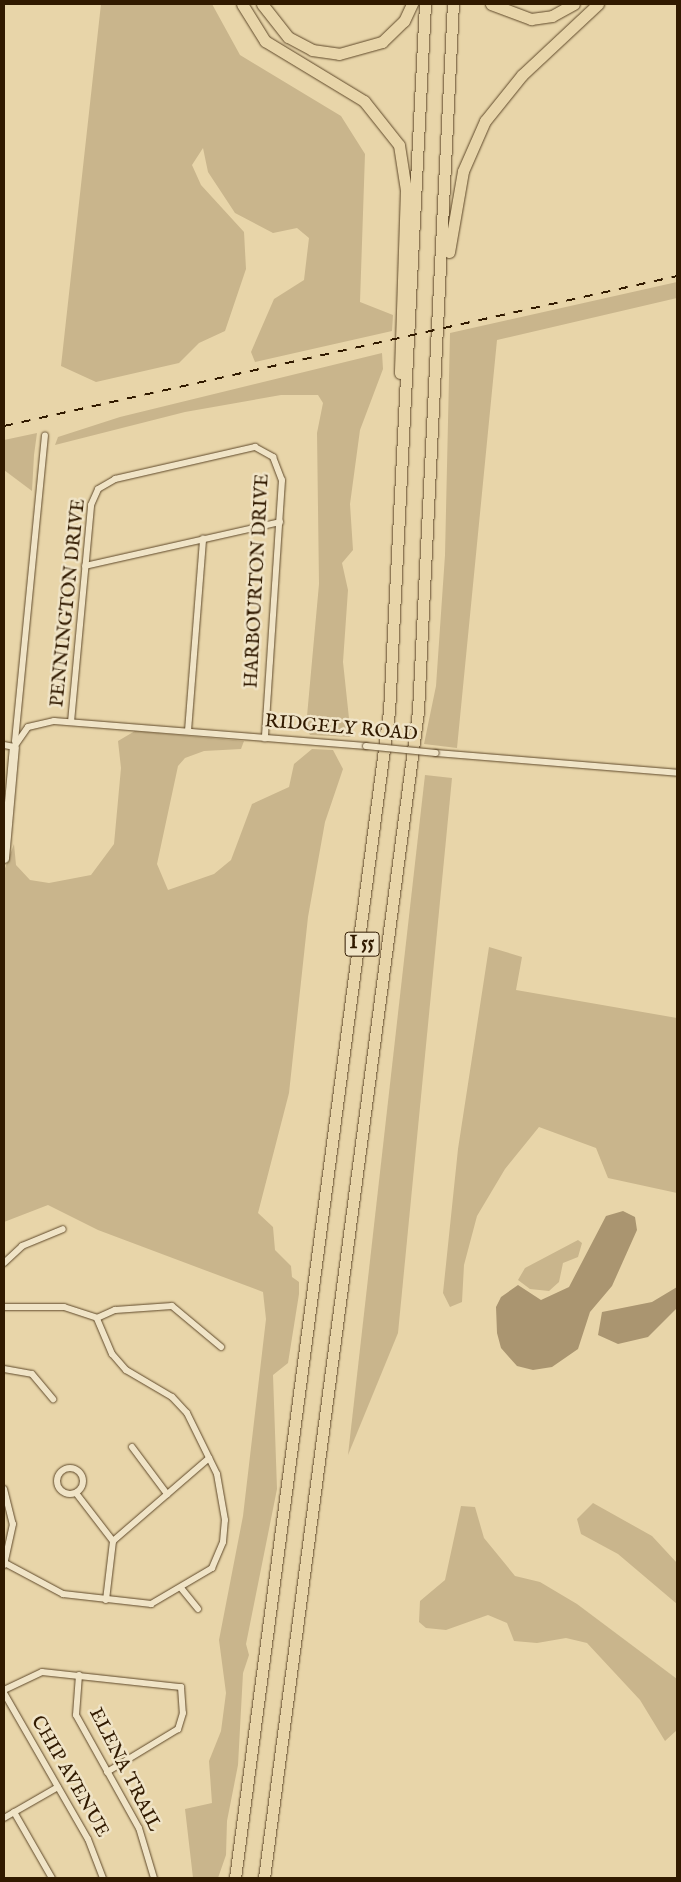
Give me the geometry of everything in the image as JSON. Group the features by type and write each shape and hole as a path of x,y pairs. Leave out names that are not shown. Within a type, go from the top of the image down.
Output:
{"highway":[{"path":"242,4 265,41 364,101 399,145 406,190 400,397 405,424"},
{"path":"262,4 288,37 312,50 339,54 382,42 404,21 412,4"},
{"name":"I 55","path":"235,1878 381,795 398,591 425,4"},
{"name":"I 55","path":"264,1878 410,792 424,635 453,4"},
{"path":"491,4 531,19 552,16 574,4"},
{"path":"440,316 458,187 476,138 522,75 598,4"}],"street":[{"path":"4,858 8,794 46,435"},
{"name":"HARBOURTON DRIVE","path":"98,489 115,479 244,448 265,450 273,457 282,480 265,738"},
{"name":"PENNINGTON DRIVE","path":"71,722 91,505 98,489"},
{"path":"85,566 280,522"},
{"path":"188,731 203,539"},
{"name":"RIDGELY ROAD","path":"14,747 23,731 33,724 71,722 677,773"},
{"path":"4,745 14,747"},
{"path":"4,1263 22,1246 63,1229"},
{"path":"4,1307 64,1306 97,1318 124,1308 172,1306 221,1347"},
{"path":"4,1489 13,1524 4,1564 63,1594 151,1604 212,1568 223,1542 221,1490 209,1458 180,1405 126,1370 108,1346 97,1318"},
{"path":"4,1369 32,1374 53,1399"},
{"path":"132,1446 167,1494"},
{"path":"106,1600 113,1541 209,1458"},
{"path":"76,1493 82,1486 81,1474 72,1468 63,1470 59,1488 76,1493 113,1541"},
{"path":"181,1588 198,1609"},
{"path":"4,1691 38,1672 176,1684 184,1694 183,1719 175,1733 107,1772"},
{"name":"ELENA TRAIL","path":"79,1675 76,1715 142,1836 154,1878"},
{"name":"CHIP AVENUE","path":"4,1691 96,1854 103,1878"},
{"path":"4,1818 58,1787"},
{"path":"14,1812 52,1878"}],"shaded area":[{"path":"101,4 212,4 240,55 341,116 365,154 360,302 393,315 392,331 255,362 251,352 274,299 304,280 309,238 297,228 273,233 235,213 208,172 203,148 192,165 201,185 244,232 246,269 225,331 199,343 179,363 96,382 61,366"},
{"path":"677,282 677,298 497,340 457,748 424,744 436,686 445,555 450,333"},
{"path":"382,353 383,369 360,430 350,504 353,550 342,563 348,590 343,662 351,737 310,735 306,727 319,584 317,433 323,403 318,395 281,395 185,412 55,445 58,437 120,417"},
{"path":"37,433 32,491 4,470 4,440"},
{"path":"135,731 244,741 241,749 204,751 185,758 178,766 157,864 168,890 214,874 231,860 252,804 289,787 294,764 312,749 333,750 343,769 325,822 308,917 289,1093 258,1213 273,1227 275,1250 291,1266 292,1277 299,1282 299,1294 288,1363 273,1375 277,1489 246,1644 249,1655 243,1673 238,1765 227,1821 226,1855 218,1878 193,1878 185,1809 212,1803 209,1761 221,1731 226,1693 219,1640 243,1516 266,1319 263,1292 98,1230 48,1205 4,1222 4,871 14,844 16,865 30,880 49,883 91,875 114,844 121,768 118,741"},
{"path":"425,775 452,778 398,1333 348,1455"},
{"path":"489,947 522,957 516,990 677,1018 677,1193 608,1178 596,1148 539,1127 505,1169 477,1216 464,1265 462,1302 450,1307 443,1293 458,1149"},
{"path":"623,1211 635,1217 637,1230 612,1286 590,1312 578,1349 552,1367 533,1370 517,1366 501,1348 497,1333 496,1307 501,1297 518,1285 541,1300 569,1287 606,1216"},
{"path":"578,1240 582,1243 578,1257 563,1263 559,1282 549,1291 530,1289 518,1280 525,1268"},
{"path":"677,1287 677,1308 648,1337 618,1344 598,1335 602,1312 652,1302"},
{"path":"593,1503 652,1536 677,1563 677,1604 618,1554 581,1534 577,1519"},
{"path":"461,1506 475,1507 484,1538 515,1576 540,1582 577,1604 677,1679 677,1730 665,1741 640,1700 587,1643 566,1638 537,1643 514,1641 507,1623 488,1615 446,1630 426,1628 419,1622 420,1601 445,1580"}],"railway":[{"path":"4,426 677,276"}]}
